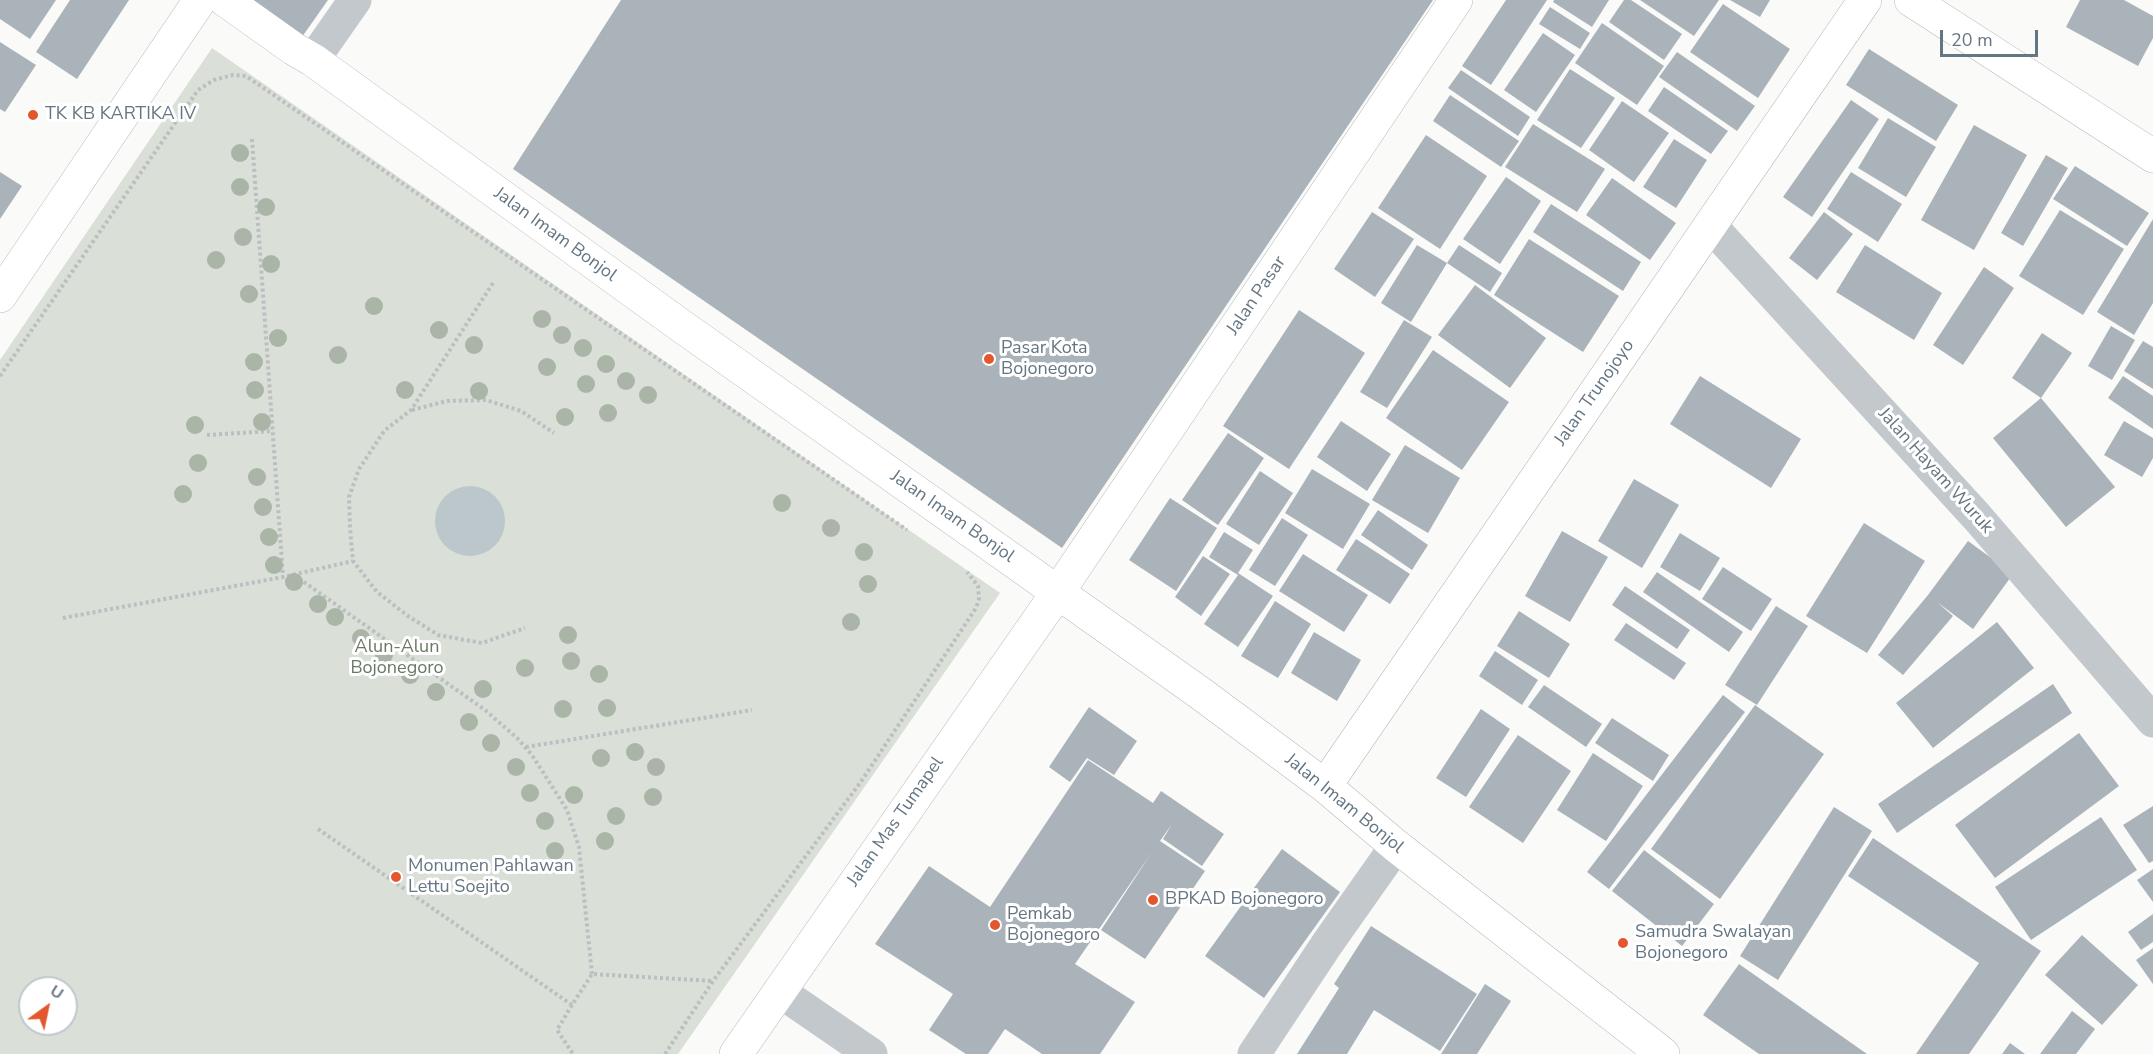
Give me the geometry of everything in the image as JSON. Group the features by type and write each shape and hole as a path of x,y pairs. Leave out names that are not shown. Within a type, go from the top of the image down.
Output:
{"main road":[{"path":"0,296 200,0"},
{"name":"Jalan Imam Bonjol","path":"225,0 313,60 680,326 1200,693 1325,786 1396,846 1663,1054"},
{"name":"Jalan Pasar","path":"1058,592 1456,0"},
{"name":"Jalan Trunojoyo","path":"1325,786 1865,0"},
{"path":"1911,0 2153,156"},
{"name":"Jalan Mas Tumapel","path":"736,1054 1058,592"}],"street":[{"path":"313,60 355,0"},
{"name":"Jalan Hayam Wuruk","path":"1711,226 1977,517 2153,721"},
{"path":"1254,1054 1396,846"},
{"path":"779,991 871,1054"}],"path":[{"path":"0,376 198,90 214,80 233,75 246,76 916,536"},
{"path":"252,139 283,577"},
{"path":"493,283 411,410 384,431 358,469 349,497 353,561 377,592 438,635 482,642 525,628"},
{"path":"411,410 447,400 486,400 521,411 554,433"},
{"path":"207,435 273,431"},
{"path":"63,618 294,575 353,561"},
{"path":"665,1054 713,981 860,783 976,608 980,599 978,586 963,569"},
{"path":"294,575 485,710 525,747 544,772 567,810 579,847 592,974 557,1030 573,1054"},
{"path":"525,747 752,710"},
{"path":"318,829 572,1005"},
{"path":"592,974 713,981"}],"green space":[{"name":"Alun-Alun Bojonegoro","path":"212,48 1000,593 678,1054 0,1054 0,360"}],"shaded area":[{"path":"470,486 483,489 495,496 502,508 505,521 502,534 495,546 483,553 470,556 457,553 445,546 438,534 435,521 438,508 445,496 457,489"}],"building":[{"path":"0,0 56,0 30,39 0,19"},
{"path":"70,0 129,0 77,79 36,52"},
{"path":"249,0 328,0 302,37"},
{"name":"Pasar Kota Bojonegoro","path":"621,0 1433,0 1062,548 513,169"},
{"path":"1506,0 1547,0 1491,85 1462,66"},
{"path":"1554,0 1609,0 1592,27 1553,2"},
{"path":"1624,0 1631,0 1682,34 1664,60 1609,22"},
{"path":"1640,0 1719,0 1694,36"},
{"path":"1730,0 1770,0 1760,17"},
{"path":"2080,0 2124,0 2153,16 2153,38 2138,66 2066,27"},
{"path":"1723,4 1790,49 1758,98 1690,52"},
{"path":"1550,7 1590,33 1580,49 1539,24"},
{"path":"1602,23 1664,66 1637,105 1575,63"},
{"path":"1543,33 1575,55 1536,112 1504,90"},
{"path":"0,42 36,65 5,112 0,109"},
{"path":"1869,49 1958,105 1936,141 1846,85"},
{"path":"1677,52 1755,106 1737,131 1659,77"},
{"path":"1570,69 1615,98 1581,148 1537,120"},
{"path":"1461,70 1530,117 1518,136 1448,88"},
{"path":"1664,87 1728,131 1711,154 1648,111"},
{"path":"1450,95 1519,141 1501,167 1433,121"},
{"path":"1851,100 1879,119 1812,217 1783,197"},
{"path":"1622,101 1669,133 1634,182 1589,150"},
{"path":"1888,118 1936,147 1906,197 1858,168"},
{"path":"1533,124 1605,169 1577,212 1505,167"},
{"path":"1974,125 2027,155 1974,250 1921,220"},
{"path":"1426,135 1487,176 1440,249 1378,208"},
{"path":"1674,139 1707,160 1676,208 1643,187"},
{"path":"2046,155 2068,168 2023,246 2001,233"},
{"path":"2075,166 2149,213 2127,246 2053,199"},
{"path":"0,172 22,186 0,219"},
{"path":"1851,172 1902,204 1878,242 1827,209"},
{"path":"1506,177 1541,201 1500,264 1463,239"},
{"path":"1612,178 1676,223 1650,260 1586,215"},
{"path":"1551,204 1641,262 1623,291 1533,232"},
{"path":"2060,210 2124,249 2083,315 2019,276"},
{"path":"1372,212 1414,239 1375,297 1334,269"},
{"path":"1824,212 1853,234 1817,280 1789,258"},
{"path":"2153,219 2153,303 2134,335 2097,312"},
{"path":"1529,239 1619,296 1583,352 1494,295"},
{"path":"1417,245 1447,263 1411,322 1381,303"},
{"path":"1459,245 1502,273 1490,292 1447,263"},
{"path":"1865,245 1942,293 1914,340 1836,292"},
{"path":"1984,267 2014,288 1963,365 1933,345"},
{"path":"1475,285 1546,338 1510,388 1438,335"},
{"path":"1299,310 1365,353 1289,469 1223,426"},
{"path":"1404,320 1432,337 1387,408 1360,392"},
{"path":"2111,326 2135,340 2112,380 2088,366"},
{"path":"2042,333 2072,353 2041,398 2012,378"},
{"path":"2143,341 2153,347 2153,389 2124,371"},
{"path":"1433,350 1509,402 1462,470 1386,418"},
{"path":"1700,376 1801,439 1771,488 1670,424"},
{"path":"2123,376 2153,396 2153,429 2108,398"},
{"path":"2041,398 2115,487 2066,527 1993,438"},
{"path":"1341,421 1391,454 1367,491 1317,457"},
{"path":"2124,421 2153,438 2153,458 2142,477 2104,455"},
{"path":"1228,433 1264,458 1218,525 1182,500"},
{"path":"1405,445 1460,478 1428,533 1372,500"},
{"path":"1312,469 1370,504 1343,549 1285,513"},
{"path":"1260,471 1293,493 1259,545 1226,524"},
{"path":"1634,479 1679,505 1642,568 1598,541"},
{"path":"1170,498 1217,528 1176,591 1129,560"},
{"path":"1378,510 1428,545 1412,570 1361,535"},
{"path":"1282,518 1308,535 1275,586 1249,570"},
{"path":"1864,523 1925,561 1867,653 1806,616"},
{"path":"1562,531 1608,557 1570,622 1525,596"},
{"path":"1224,532 1253,550 1238,573 1273,596 1238,647 1204,624 1238,575 1209,557"},
{"path":"1680,533 1720,558 1700,591 1660,567"},
{"path":"1356,539 1410,574 1390,604 1336,570"},
{"path":"1968,541 2013,574 1973,629 1937,602 1953,616 1903,675 1878,655 1928,595"},
{"path":"1303,554 1368,595 1344,632 1279,591"},
{"path":"1203,556 1230,574 1201,616 1175,597"},
{"path":"1723,567 1772,599 1751,631 1702,599"},
{"path":"1657,572 1743,632 1729,652 1643,592"},
{"path":"1625,586 1690,630 1677,649 1612,605"},
{"path":"1275,601 1311,624 1278,678 1241,656"},
{"path":"1776,606 1808,626 1757,705 1725,685"},
{"path":"1519,611 1570,644 1549,678 1497,646"},
{"path":"1997,622 2034,668 1933,748 1896,703"},
{"path":"1626,623 1686,663 1674,680 1614,640"},
{"path":"1314,632 1361,660 1337,701 1291,673"},
{"path":"1495,651 1538,680 1522,705 1479,676"},
{"path":"2053,684 2072,713 1897,833 1878,804"},
{"path":"1544,685 1602,724 1586,747 1528,707"},
{"path":"1723,695 1745,712 1609,889 1587,872"},
{"path":"1755,705 1824,754 1720,899 1651,849"},
{"path":"1089,707 1137,741 1114,775 1087,758 1070,782 1049,767"},
{"path":"1481,709 1510,729 1466,797 1436,778"},
{"path":"1612,718 1669,755 1653,781 1595,743"},
{"path":"2079,733 2119,786 1995,878 1955,825"},
{"path":"1518,735 1571,771 1523,843 1469,807"},
{"path":"1593,753 1643,786 1606,841 1557,810"},
{"name":"Pemkab Bojonegoro","path":"1088,760 1153,803 1161,791 1224,834 1202,866 1163,839 1172,824 1160,841 1205,871 1145,959 1101,930 1152,852 1075,964 1135,1002 1100,1054 1042,1054 1005,1029 988,1054 966,1054 929,1030 953,994 875,944 929,866 990,907"},
{"path":"2153,806 2153,861 2149,863 2123,825"},
{"path":"1834,807 1872,831 1778,980 1740,956"},
{"path":"2101,817 2137,870 2031,940 1995,887"},
{"path":"1873,838 2041,951 1969,1054 1916,1054 1979,963 1848,876"},
{"path":"1282,849 1340,892 1264,998 1205,956"},
{"path":"1644,850 1714,904 1682,946 1612,891"},
{"path":"2153,869 2153,902 2137,880"},
{"path":"2153,914 2153,942 2141,950 2128,932"},
{"path":"1371,926 1477,994 1440,1051 1374,1010 1347,1054 1297,1054 1339,988 1334,984"},
{"path":"2082,935 2138,985 2102,1025 2045,975"},
{"path":"2153,948 2153,984 2136,960"},
{"path":"1739,964 1867,1054 1759,1054 1703,1015"},
{"path":"1485,984 1511,1001 1477,1054 1441,1054"},
{"path":"2072,1011 2095,1029 2076,1054 2040,1054"},
{"path":"2010,1043 2025,1054 2002,1054"}],"place":[{"name":"TK KB KARTIKA IV","path":"33,115"},
{"name":"Pasar Kota Bojonegoro","path":"989,359"},
{"name":"Monumen Pahlawan Lettu Soejito","path":"396,877"},
{"name":"BPKAD Bojonegoro","path":"1153,900"},
{"name":"Pemkab Bojonegoro","path":"995,925"},
{"name":"Samudra Swalayan Bojonegoro","path":"1623,943"}]}
